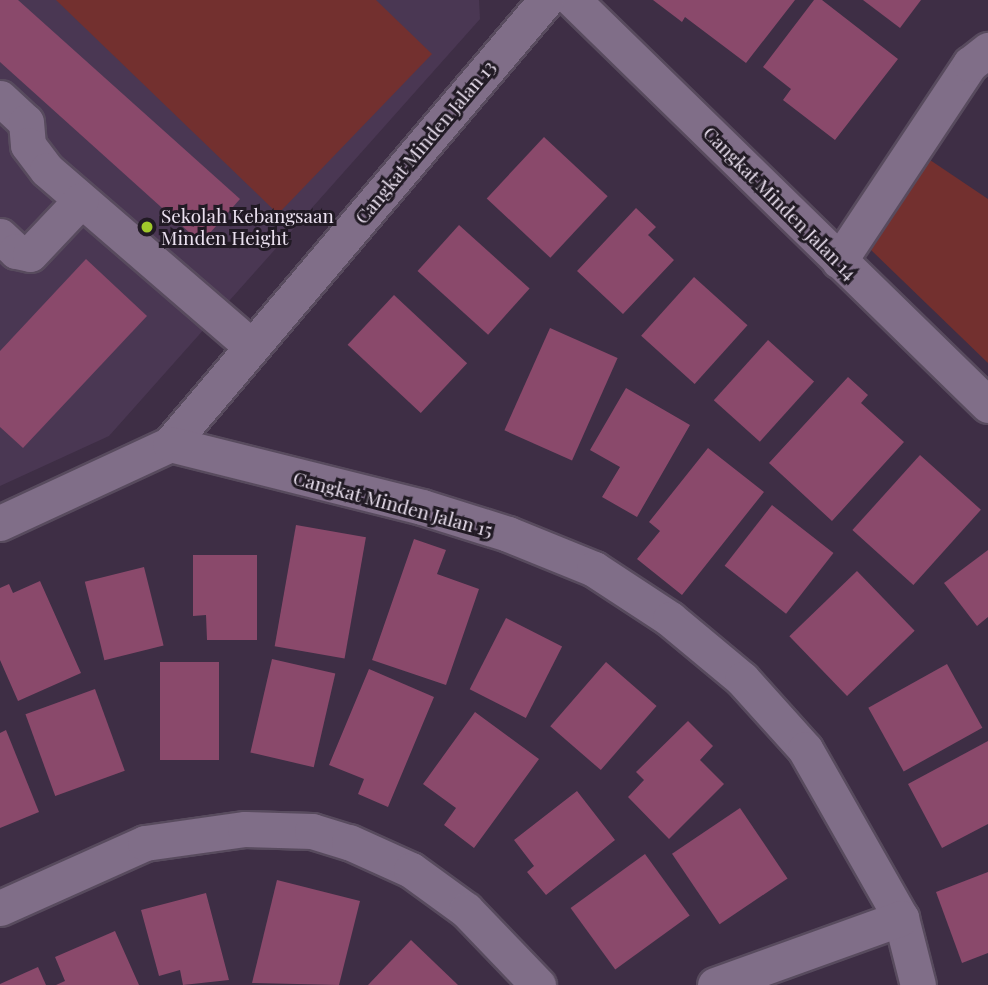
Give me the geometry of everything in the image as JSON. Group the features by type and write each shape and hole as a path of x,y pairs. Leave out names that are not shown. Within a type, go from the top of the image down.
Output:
{"street":[{"name":"Cangkat Minden Jalan 13","path":"170,444 546,0"},
{"name":"Cangkat Minden Jalan 14","path":"573,0 988,405"},
{"path":"839,261 970,64 988,50"},
{"path":"0,97 26,122 34,157 251,346"},
{"path":"0,236 16,251 30,254 81,200"},
{"path":"0,523 170,444"},
{"name":"Cangkat Minden Jalan 15","path":"170,444 422,507 508,534 594,569 670,620 742,679 805,749 901,918 918,985"},
{"path":"0,908 145,843 245,829 312,831 349,842 411,870 466,910 538,985"},
{"path":"715,985 901,918"}],"shaded area":[{"name":"Sekolah Kebangsaan Minden Height","path":"0,0 479,0 480,19 109,436 0,486"},
{"path":"56,0 376,0 432,54 278,214"},
{"path":"930,160 988,199 988,363 871,250"}],"building":[{"path":"0,0 18,0 240,199 201,243 0,62"},
{"path":"653,0 795,0 746,63 685,17 682,22"},
{"path":"814,0 822,0 898,59 835,140 783,100 791,89 763,67"},
{"path":"863,0 921,0 900,28"},
{"path":"544,137 608,196 550,258 487,198"},
{"path":"636,208 656,227 648,235 674,260 623,314 577,271"},
{"path":"459,225 530,289 488,335 418,271"},
{"path":"86,259 147,316 23,448 0,427 0,351"},
{"path":"694,277 748,325 695,384 641,336"},
{"path":"394,295 467,363 421,413 348,345"},
{"path":"550,328 618,358 572,460 504,430"},
{"path":"768,340 814,381 760,442 714,400"},
{"path":"848,377 868,395 861,403 904,442 832,521 769,463"},
{"path":"626,388 690,425 637,517 602,497 620,467 590,450"},
{"path":"708,448 764,492 682,595 637,559 660,531 649,522"},
{"path":"920,455 981,510 913,585 852,530"},
{"path":"772,505 833,553 786,614 725,566"},
{"path":"296,525 366,537 345,658 275,646"},
{"path":"414,539 446,550 437,574 479,589 446,685 372,660"},
{"path":"988,550 988,617 977,626 944,583"},
{"path":"193,555 257,555 257,640 207,640 206,615 193,616"},
{"path":"144,567 164,646 104,660 85,582"},
{"path":"857,571 915,631 847,696 789,636"},
{"path":"40,581 81,673 18,701 0,660 0,588 9,584 13,593"},
{"path":"506,618 562,647 526,718 470,689"},
{"path":"272,659 335,674 314,767 250,753"},
{"path":"160,662 219,662 219,760 160,760"},
{"path":"606,662 657,706 601,770 550,726"},
{"path":"947,664 982,728 904,771 868,708"},
{"path":"369,669 434,697 388,807 358,794 364,779 329,765"},
{"path":"95,689 125,771 55,796 25,714"},
{"path":"475,712 539,759 474,848 444,825 456,808 423,784"},
{"path":"688,721 713,746 700,760 724,784 669,839 628,797 644,780 636,772"},
{"path":"6,730 39,812 0,828 0,733"},
{"path":"988,741 988,824 942,848 908,784"},
{"path":"577,791 615,840 546,895 527,872 534,866 514,840"},
{"path":"740,808 788,878 720,924 672,854"},
{"path":"645,854 690,915 615,970 571,908"},
{"path":"988,872 988,953 962,963 936,892"},
{"path":"277,880 360,901 339,985 252,983"},
{"path":"206,893 229,980 183,985 180,970 159,976 141,910"},
{"path":"115,931 139,985 56,985 65,981 55,957"},
{"path":"411,940 458,985 368,985"},
{"path":"38,967 46,985 0,985 0,984"}],"place":[{"name":"Sekolah Kebangsaan Minden Height","path":"147,227"}]}
